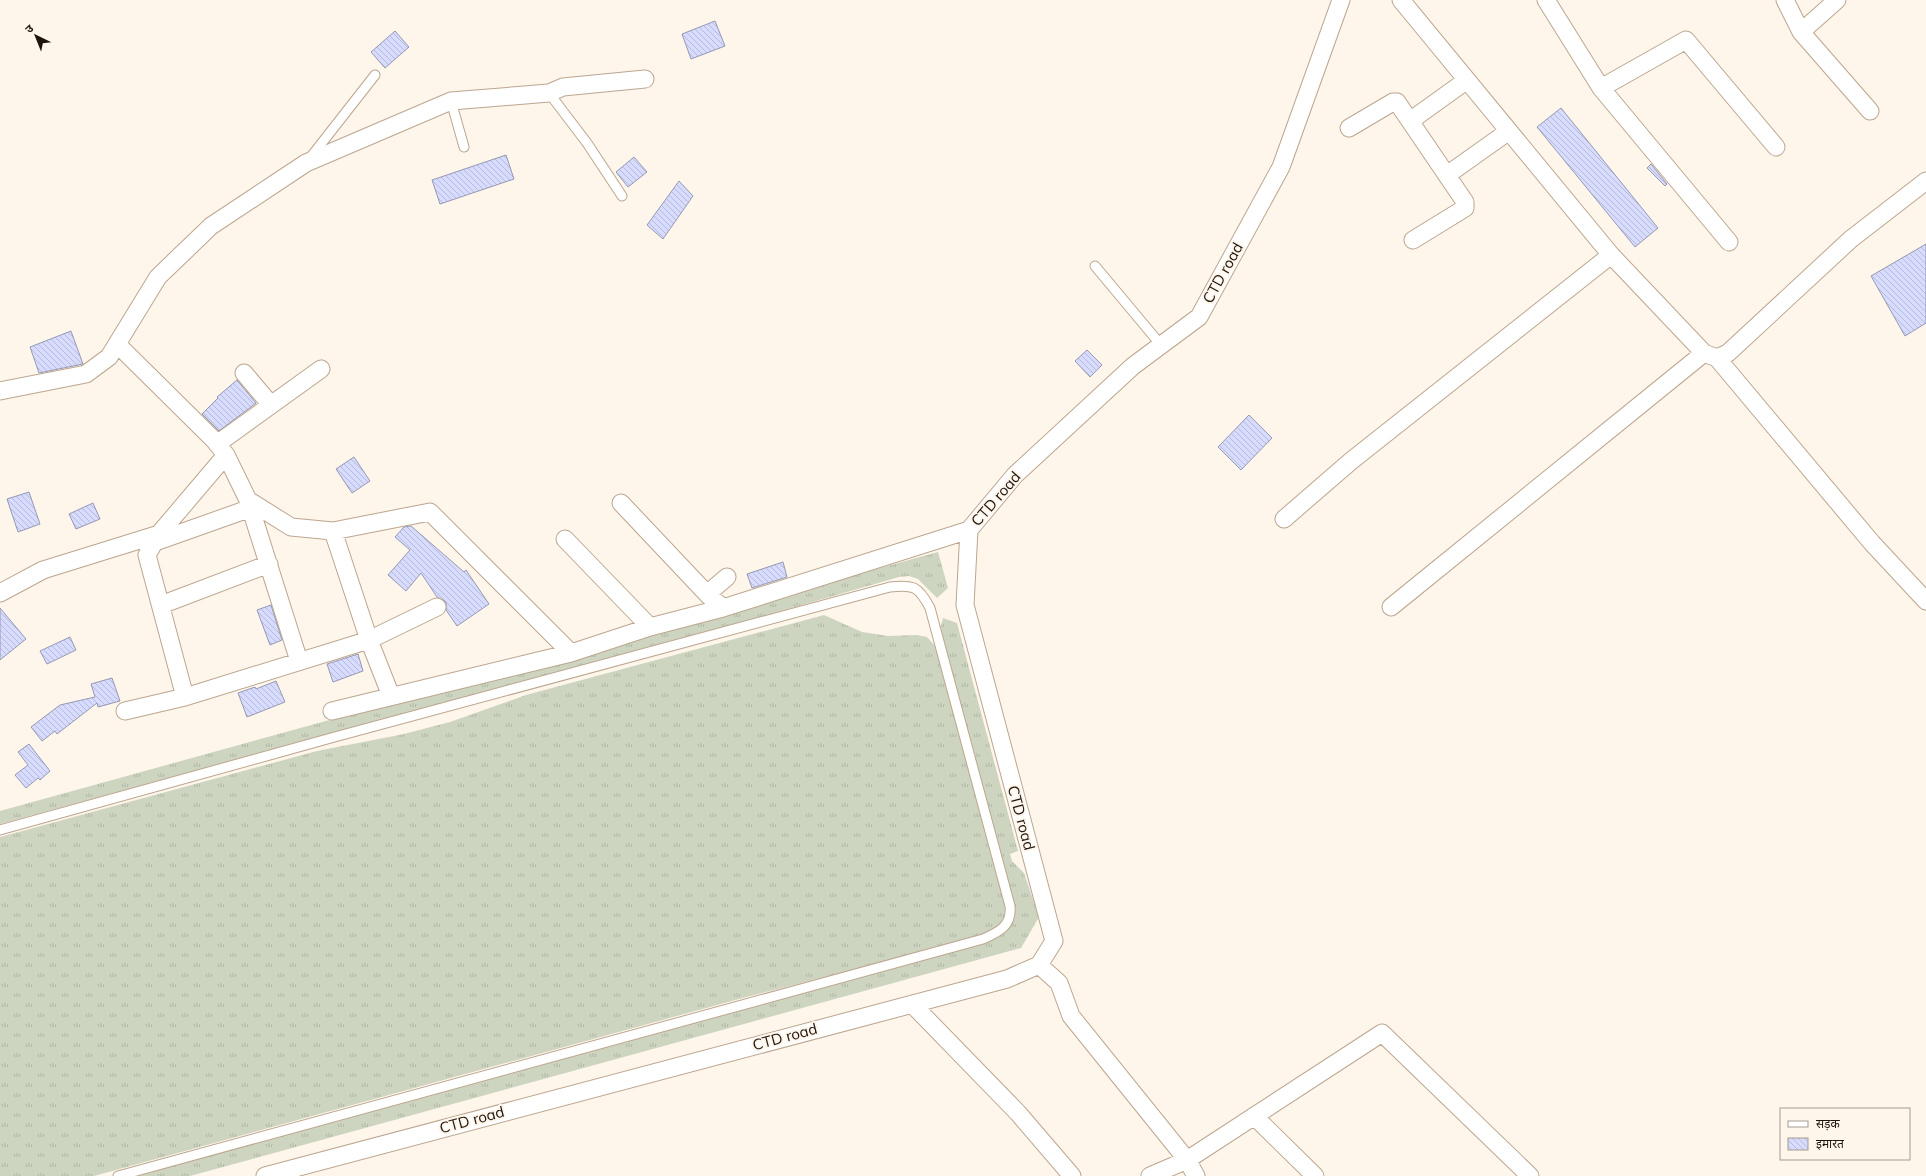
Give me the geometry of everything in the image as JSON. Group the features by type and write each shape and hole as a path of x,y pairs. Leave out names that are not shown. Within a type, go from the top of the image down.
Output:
{"street":[{"name":"CTD road","path":"265,1176 1007,979 1039,965 1054,941 964,605 969,530 1015,475 1133,366 1199,317 1281,167 1342,0"},
{"path":"1401,0 1611,255 1711,355 1872,543 1926,601"},
{"path":"1546,0 1601,88 1729,242"},
{"path":"1784,0 1801,32 1870,111"},
{"path":"1801,32 1836,0"},
{"path":"1601,88 1686,40 1776,147"},
{"path":"0,391 86,374 109,357 158,277 211,226 306,162 451,101 549,93 563,87 645,79"},
{"path":"1410,120 1467,80"},
{"path":"1349,128 1393,102 1399,104 1465,202 1465,208 1413,240"},
{"path":"1447,175 1509,131"},
{"path":"1392,606 1711,355 1728,353 1851,238 1926,181"},
{"path":"1284,519 1352,460 1611,255"},
{"path":"118,344 222,449 250,504 299,662"},
{"path":"185,697 147,554 222,449 271,405 321,369"},
{"path":"244,373 271,405"},
{"path":"621,503 707,594 723,608"},
{"path":"0,593 42,570 157,538 250,504 291,527 333,530 430,512 571,653"},
{"path":"333,530 369,640 391,696"},
{"path":"332,711 571,653 650,627 723,608 969,530"},
{"path":"565,539 650,627"},
{"path":"161,606 269,564"},
{"path":"707,594 727,577"},
{"path":"125,711 185,697 369,640 436,607"},
{"path":"1039,965 1059,983 1070,1016 1187,1160 1196,1176"},
{"path":"912,1004 1018,1113 1072,1176"},
{"path":"1150,1176 1187,1160 1382,1033 1530,1176"},
{"path":"1254,1116 1315,1176"}],"lane":[{"path":"306,162 375,75"},
{"path":"549,93 587,143 622,196"},
{"path":"451,101 464,147"},
{"path":"1095,266 1161,345"},
{"path":"0,830 331,738 890,587 913,586 920,591 936,609 1010,906 1011,915 1009,923 1002,930 983,939 118,1176"}],"green space":[{"path":"938,552 948,588 937,598 918,579 909,576 899,577 764,616 0,824 0,811"},
{"path":"824,615 862,632 888,636 917,635 927,637 937,648 1003,896 1005,909 1003,924 984,935 739,999 94,1176 0,1176 0,837 317,751 404,734 450,722 526,695"},
{"path":"943,618 957,623 1018,851 1010,854 1012,861 1024,873 1039,917 1021,948 190,1176 130,1176 999,937 1012,924 1014,916 1013,906 940,629"}],"building":[{"path":"715,21 725,46 691,59 682,34"},
{"path":"395,31 409,47 385,68 371,52"},
{"path":"1561,108 1658,228 1635,247 1537,127"},
{"path":"506,155 514,179 440,204 432,180"},
{"path":"634,157 647,172 628,187 616,172"},
{"path":"1651,164 1667,184 1665,186 1647,168"},
{"path":"679,181 693,196 663,239 647,225"},
{"path":"1926,244 1926,323 1905,336 1871,276"},
{"path":"71,331 83,364 39,373 30,347"},
{"path":"1087,350 1102,365 1090,377 1075,361"},
{"path":"237,380 256,403 219,431 202,414 218,398 217,397"},
{"path":"1249,415 1272,438 1241,470 1218,447"},
{"path":"354,457 370,481 352,493 336,469"},
{"path":"29,492 40,524 18,532 7,499"},
{"path":"93,503 100,519 76,529 69,514"},
{"path":"411,526 464,572 466,570 489,604 457,626 446,610 446,602 437,597 421,573 406,591 388,575 410,550 395,537 404,527"},
{"path":"783,562 787,577 752,588 747,574"},
{"path":"271,605 282,640 270,645 257,610"},
{"path":"0,608 26,639 0,660"},
{"path":"70,637 76,650 47,664 40,651"},
{"path":"358,654 363,671 333,682 327,664"},
{"path":"112,678 120,701 98,707 97,703 57,734 55,731 42,741 31,727 60,705 95,697 91,684"},
{"path":"276,681 285,702 247,717 238,693 255,687 256,689"},
{"path":"29,744 50,771 40,780 38,778 26,788 15,775 28,765 18,752"}]}
